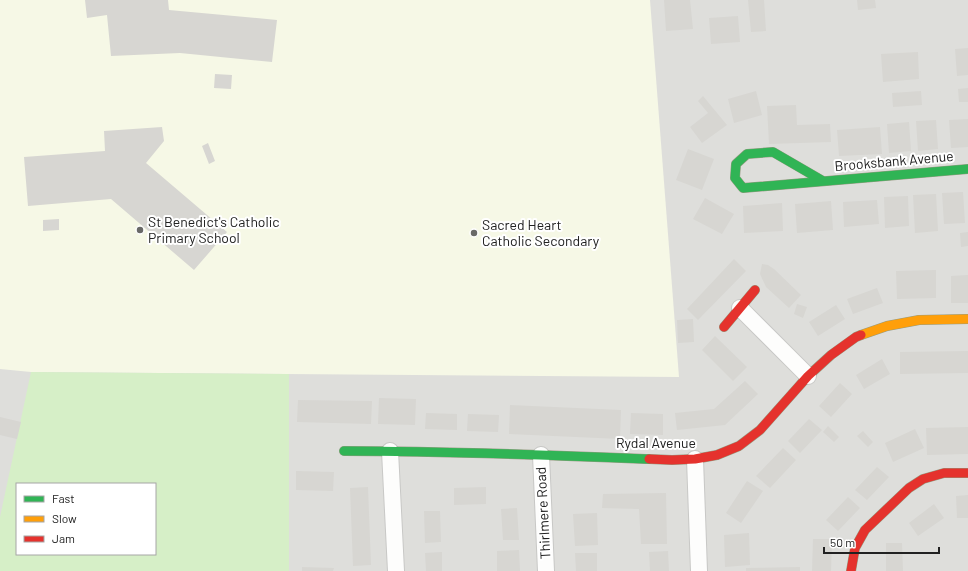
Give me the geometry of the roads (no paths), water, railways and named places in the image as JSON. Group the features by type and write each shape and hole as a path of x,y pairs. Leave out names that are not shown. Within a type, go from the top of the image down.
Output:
{"street":[{"name":"Brooksbank Avenue","path":"823,181 773,152 747,154 736,164 735,178 743,188 968,169"},
{"path":"724,327 755,290"},
{"path":"740,308 808,376"},
{"name":"Rydal Avenue","path":"344,451 541,455 672,460 695,459 717,455 739,446 760,430 808,376 831,355 856,337 887,326 919,320 968,319"},
{"path":"390,451 396,571"},
{"name":"Thirlmere Road","path":"541,455 546,571"},
{"path":"695,459 699,571"},
{"path":"851,571 855,548 865,530 909,488 923,479 944,473 968,473"}],"place":[{"name":"St Benedict's Catholic Primary School","path":"140,230"},
{"name":"Sacred Heart Catholic Secondary","path":"474,233"}]}
